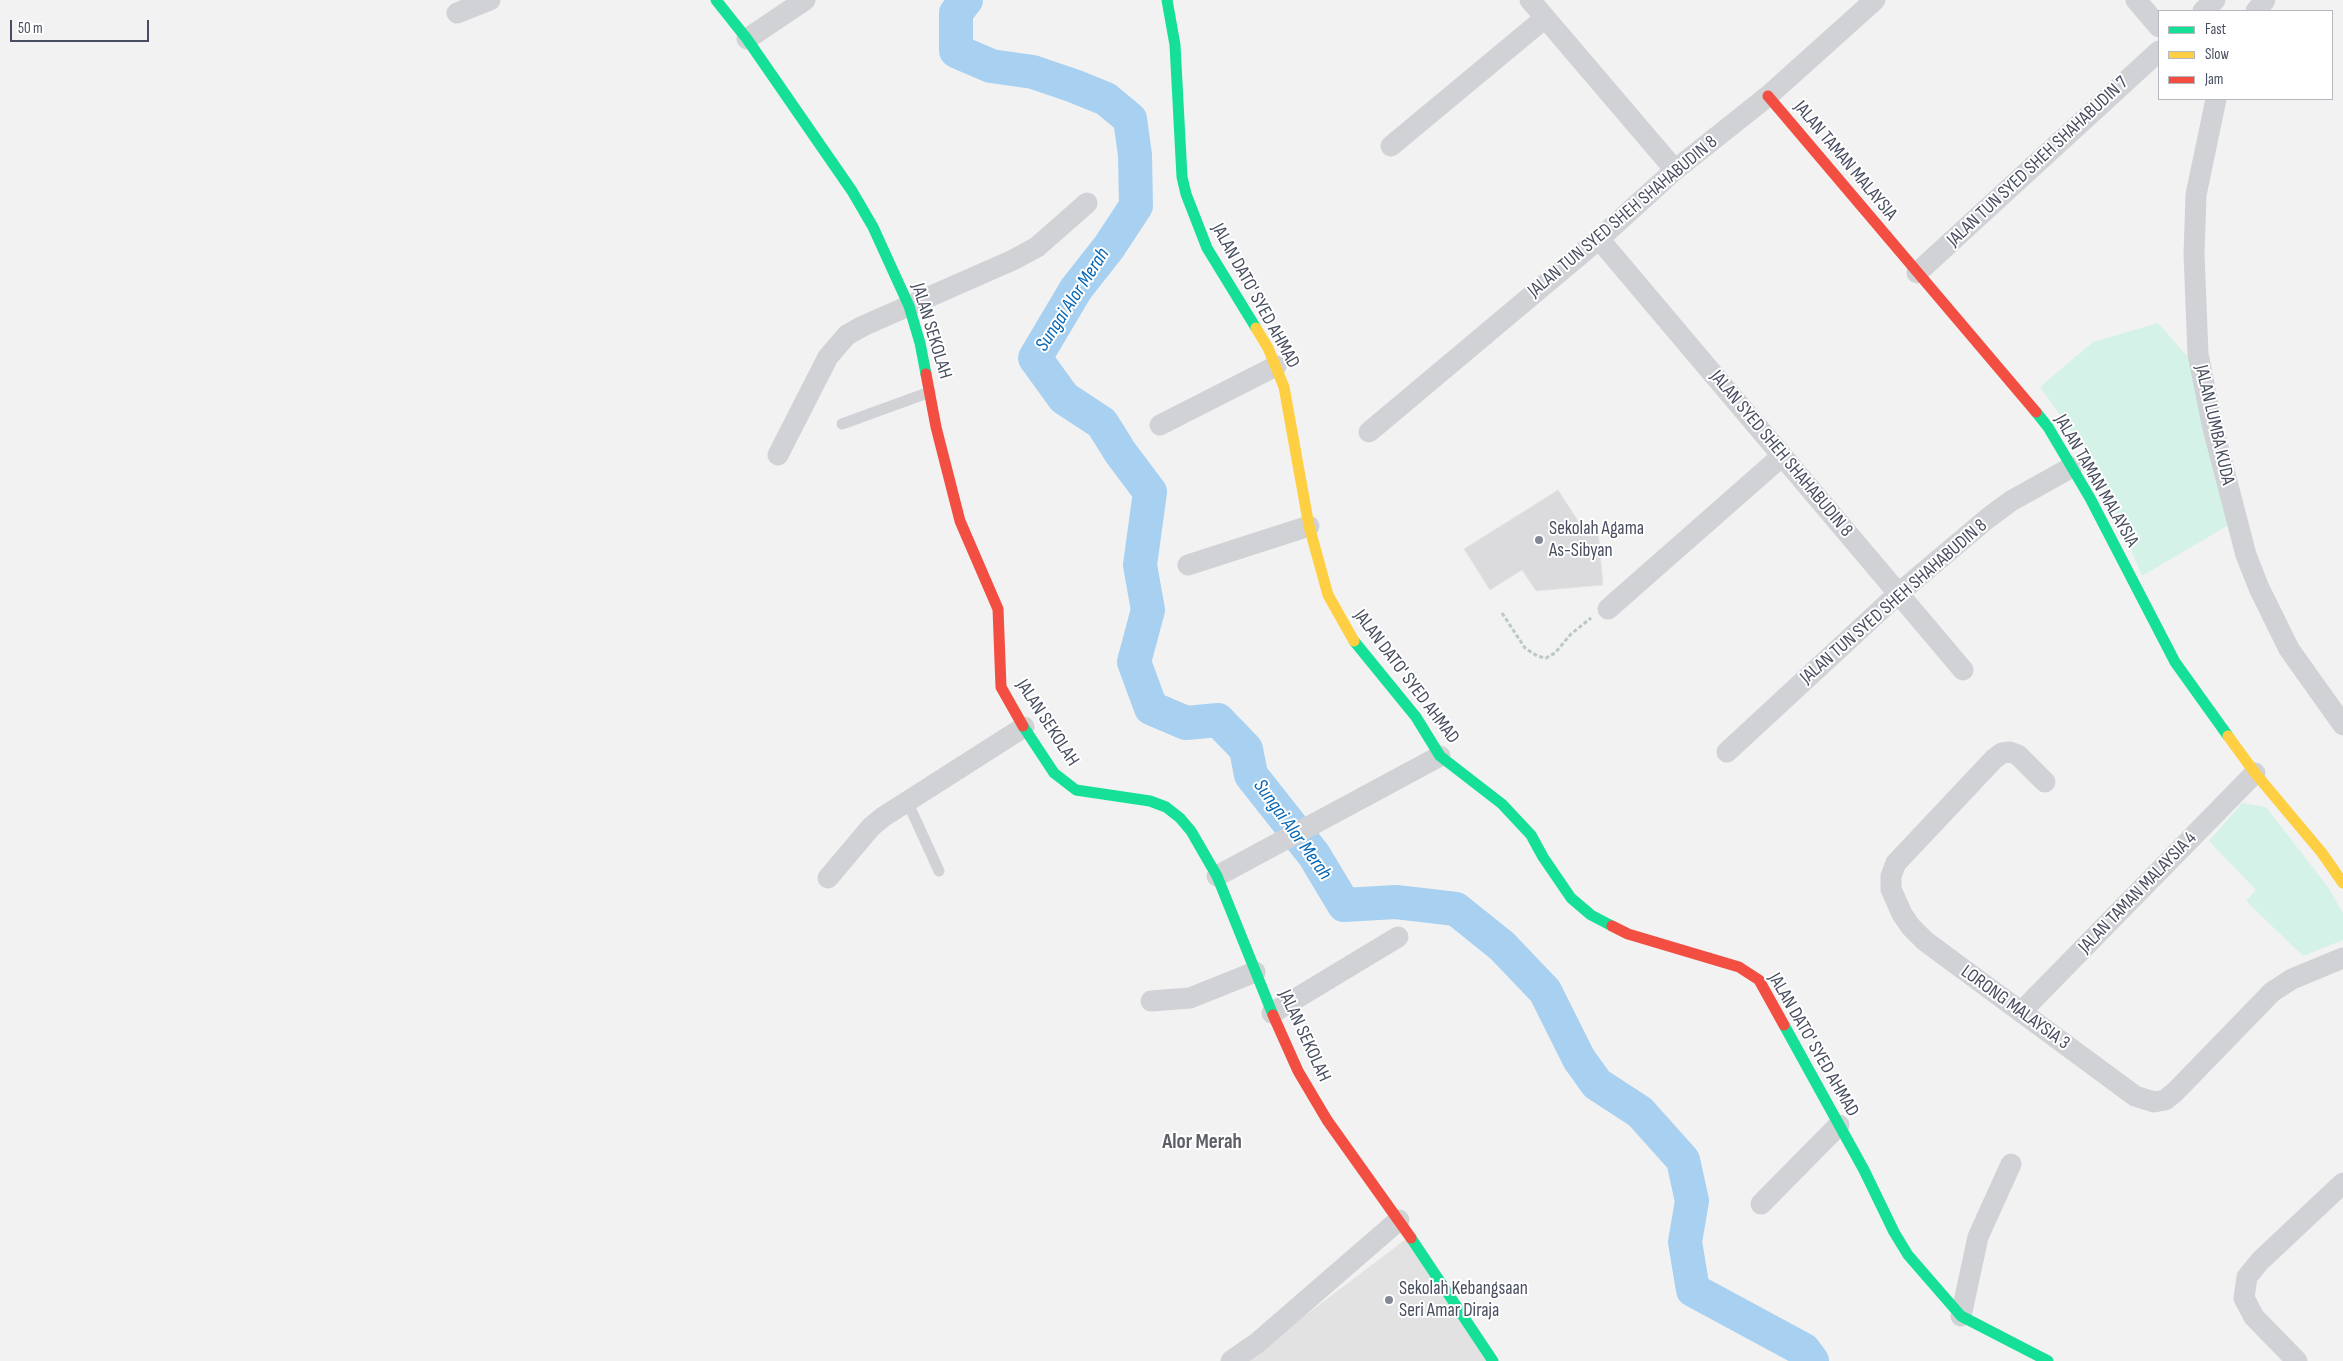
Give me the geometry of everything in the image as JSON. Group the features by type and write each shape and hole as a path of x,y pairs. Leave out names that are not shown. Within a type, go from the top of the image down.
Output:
{"street":[{"path":"457,13 490,0"},
{"name":"JALAN SEKOLAH","path":"716,0 746,39 866,212 909,306 931,392 936,427 960,521 995,598 998,609 999,677 1001,687 1054,773 1076,790 1150,801 1166,807 1180,818 1191,831 1217,876 1272,1013 1298,1071 1327,1120 1399,1220 1489,1356"},
{"path":"746,39 805,0"},
{"name":"JALAN DATO' SYED AHMAD","path":"1166,0 1175,45 1182,177 1186,194 1207,248 1268,348 1284,387 1308,526 1328,594 1340,622 1356,645 1416,717 1440,756 1502,804 1525,829 1570,898 1591,915 1628,934 1739,967 1751,973 1759,980 1864,1170 1894,1232 1908,1255 1960,1316 2048,1361"},
{"path":"1530,0 1675,170"},
{"name":"JALAN TUN SYED SHEH SHAHABUDIN 8","path":"1369,432 1599,239 1675,170 1768,96 1875,0"},
{"path":"2136,0 2158,26"},
{"path":"2204,10 2215,0"},
{"path":"2257,10 2265,0"},
{"path":"1391,146 1545,18"},
{"name":"JALAN TUN SYED SHEH SHAHABUDIN 7","path":"1917,273 2158,52"},
{"name":"JALAN TAMAN MALAYSIA","path":"1768,96 2048,427 2072,467 2174,662 2254,773 2322,853 2343,883"},
{"name":"JALAN LUMBA KUDA","path":"2216,100 2196,195 2194,254 2198,354 2212,424 2246,555 2259,588 2289,649 2343,725"},
{"path":"778,455 837,345 847,335 863,326 1013,260 1037,247 1087,203"},
{"name":"JALAN SYED SHEH SHAHABUDIN 8","path":"1599,239 1964,670"},
{"path":"1160,426 1276,366"},
{"path":"1608,609 1782,456"},
{"name":"JALAN TUN SYED SHEH SHAHABUDIN 8","path":"1727,752 1899,593 2011,502 2072,467"},
{"path":"1188,565 1308,526"},
{"path":"828,878 871,827 908,801 1024,727"},
{"name":"LORONG MALAYSIA 3","path":"2045,782 2018,755 2010,752 2002,753 1896,863 1891,876 1891,889 1896,903 1911,927 1925,941 2135,1096 2154,1102 2165,1100 2272,992 2292,978 2343,958"},
{"path":"1217,876 1282,843 1440,756"},
{"name":"JALAN TAMAN MALAYSIA 4","path":"2021,1012 2254,773"},
{"path":"1272,1013 1398,937"},
{"path":"1150,1001 1190,998 1255,972"},
{"path":"1761,1204 1838,1125"},
{"path":"1960,1316 1978,1237 2011,1164"},
{"path":"2297,1361 2254,1317 2244,1298 2247,1277 2260,1261 2343,1183"},
{"path":"1231,1361 1256,1343 1399,1220"}],"lane":[{"path":"842,424 931,392"},
{"path":"908,801 939,871"},
{"path":"1475,1361 1489,1356"}],"path":[{"path":"1502,613 1525,648 1538,656 1546,658 1562,646 1571,634 1586,621 1608,609"}],"shaded area":[{"name":"Sekolah Kebangsaan Seri Amar Diraja","path":"1406,1239 1498,1361 1245,1361"}],"green space":[{"path":"2158,323 2189,358 2232,523 2142,576 2096,467 2040,387 2093,342"},
{"path":"2242,803 2266,807 2328,887 2343,913 2343,940 2303,956 2246,901 2256,890 2209,841"}],"building":[{"name":"Sekolah Agama As-Sibyan","path":"1558,490 1584,530 1598,529 1603,585 1536,591 1522,570 1490,590 1464,549"}],"waterway":[{"name":"Sungai Alor Merah","path":"966,0 956,13 956,51 991,66 1033,72 1074,86 1106,99 1130,119 1135,155 1136,206 1109,247 1076,289 1035,358 1064,398 1102,423 1120,452 1150,492 1140,565 1148,610 1134,662 1151,708 1186,723 1218,720 1246,749 1251,775 1314,855 1344,905 1396,902 1456,909 1502,946 1545,991 1579,1059 1597,1084 1640,1112 1683,1160 1692,1201 1685,1242 1693,1290 1804,1350 1812,1361"}],"traffic: fast":[{"path":"716,0 747,39 852,191 873,227 909,306 920,343 926,374"},
{"path":"1167,0 1175,45 1182,177 1186,194 1207,248 1256,328"},
{"path":"2036,412 2048,427 2090,498 2175,662 2228,736"},
{"path":"1354,641 1416,717 1440,756 1502,804 1531,835 1543,857 1571,898 1591,915 1612,926"},
{"path":"1023,726 1054,773 1076,790 1150,801 1166,807 1180,818 1191,831 1217,876 1273,1015"},
{"path":"1784,1025 1864,1170 1894,1232 1908,1255 1961,1316 2048,1361"},
{"path":"1411,1238 1493,1361"}],"traffic: slow":[{"path":"1256,328 1268,348 1284,387 1309,526 1328,595 1354,641"},
{"path":"2228,736 2255,773 2322,853 2343,883"}],"traffic: jam":[{"path":"1768,96 2036,412"},
{"path":"926,374 936,427 960,521 998,609 1001,687 1023,726"},
{"path":"1612,926 1628,934 1739,967 1759,980 1784,1025"},
{"path":"1273,1015 1298,1071 1327,1120 1411,1238"}],"place":[{"name":"Sekolah Agama As-Sibyan","path":"1539,540"},
{"name":"Sekolah Kebangsaan Seri Amar Diraja","path":"1389,1300"}],"district":[{"name":"Alor Merah","path":"1202,1143"}]}
